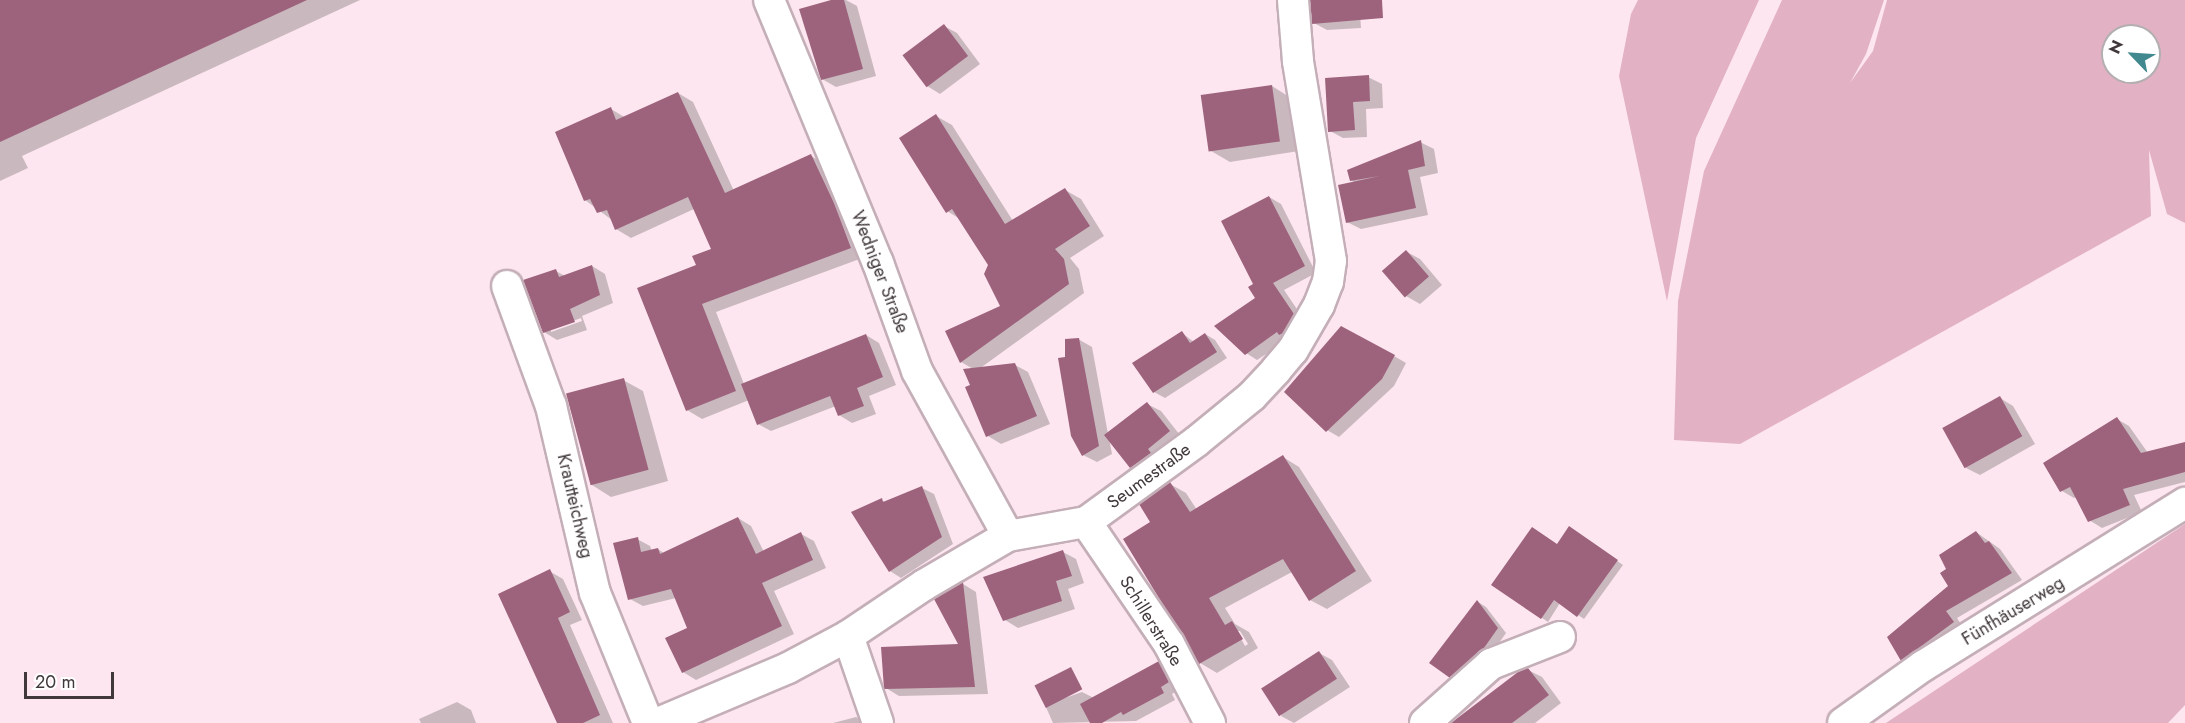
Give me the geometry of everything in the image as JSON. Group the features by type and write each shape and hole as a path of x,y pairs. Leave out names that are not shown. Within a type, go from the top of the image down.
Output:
{"street":[{"name":"Wedniger Straße","path":"769,0 878,263 917,371 1008,536"},
{"name":"Seumestraße","path":"658,723 788,668 848,636 924,585 1008,536 1086,522 1197,441 1251,396 1293,350 1325,290 1331,261 1298,61 1293,0"},
{"name":"Krautteichweg","path":"507,286 551,406 595,593 648,723"},
{"name":"Fünfhäuserweg","path":"1843,723 1923,666 2185,503"},
{"name":"Schillerstraße","path":"1086,522 1168,644 1210,723"},
{"path":"848,636 878,723"},
{"path":"1425,723 1491,664 1560,637"}],"shaded area":[{"path":"1638,0 1759,0 1696,138 1667,301 1619,76 1631,14"},
{"path":"1782,0 1884,0 1866,54 1850,83 1873,51 1887,0 2185,0 2185,223 2167,214 2149,150 2151,216 1740,444 1674,440 1678,301 1704,171"},
{"path":"2185,524 2185,705 2168,723 1886,723"}],"building":[{"path":"0,0 307,0 0,142"},
{"path":"831,0 844,0 863,69 821,80 799,9"},
{"path":"1310,0 1382,0 1383,18 1312,24"},
{"path":"944,24 968,56 927,87 902,55"},
{"path":"1369,75 1370,101 1353,102 1355,130 1328,132 1325,78"},
{"path":"1272,85 1280,141 1209,151 1201,95"},
{"path":"678,92 725,193 811,154 834,203 851,248 702,304 736,391 686,411 637,288 696,265 692,256 711,249 688,197 615,230 607,210 597,213 590,199 584,201 555,132 611,107 616,120"},
{"path":"936,114 1005,224 1065,188 1090,226 1055,249 1064,259 1069,284 960,363 945,331 1000,306 984,274 988,265 952,209 946,213 899,138"},
{"path":"1421,140 1425,166 1408,170 1416,208 1346,223 1338,185 1380,176 1350,181 1347,170"},
{"path":"1269,196 1305,266 1273,283 1294,314 1283,333 1279,335 1277,332 1245,355 1214,326 1255,298 1248,287 1253,284 1221,221"},
{"path":"1406,250 1429,276 1405,297 1382,271"},
{"path":"592,265 600,295 570,309 575,322 543,333 523,280 556,269 559,277"},
{"path":"1341,326 1395,355 1382,379 1326,432 1284,392"},
{"path":"1182,331 1190,343 1205,333 1217,352 1153,393 1132,363"},
{"path":"866,334 883,377 857,388 864,406 838,416 830,396 757,425 741,384"},
{"path":"1079,338 1099,446 1082,456 1071,436 1058,358 1065,357 1065,339"},
{"path":"1015,363 1037,416 986,437 965,387 970,385 963,369"},
{"path":"624,378 649,470 591,485 566,394"},
{"path":"2000,396 2022,436 1965,468 1942,428"},
{"path":"1147,402 1170,431 1148,449 1151,453 1130,468 1104,435"},
{"path":"2117,417 2141,453 2185,442 2185,472 2123,489 2130,505 2088,522 2070,487 2060,492 2043,463"},
{"path":"1283,455 1356,571 1309,601 1283,559 1209,598 1225,625 1232,621 1243,639 1199,664 1123,539 1150,522 1139,504 1170,482 1190,512"},
{"path":"922,486 942,537 889,572 851,512 882,498 883,502"},
{"path":"738,517 756,554 801,532 813,560 762,583 782,626 682,673 665,638 687,628 671,589 628,600 613,543 638,537 641,552 658,548 660,554"},
{"path":"1569,526 1618,560 1577,617 1554,600 1541,619 1491,585 1532,527 1557,544"},
{"path":"1976,531 1985,543 1989,541 2012,573 1946,611 1954,622 1901,661 1887,637 1948,586 1940,573 1946,569 1939,555"},
{"path":"1063,550 1072,576 1056,581 1062,601 1003,621 983,577"},
{"path":"550,569 570,612 558,618 600,715 583,723 557,723 498,594"},
{"path":"963,582 975,687 884,689 881,647 958,644 934,599"},
{"path":"1477,600 1498,628 1484,648 1450,678 1429,663"},
{"path":"1319,651 1337,679 1279,716 1261,689"},
{"path":"1159,661 1169,682 1161,687 1164,693 1123,715 1121,712 1102,723 1090,723 1080,704"},
{"path":"1071,667 1082,689 1046,708 1034,686"},
{"path":"1528,668 1549,695 1512,723 1451,723 1518,672"}]}
